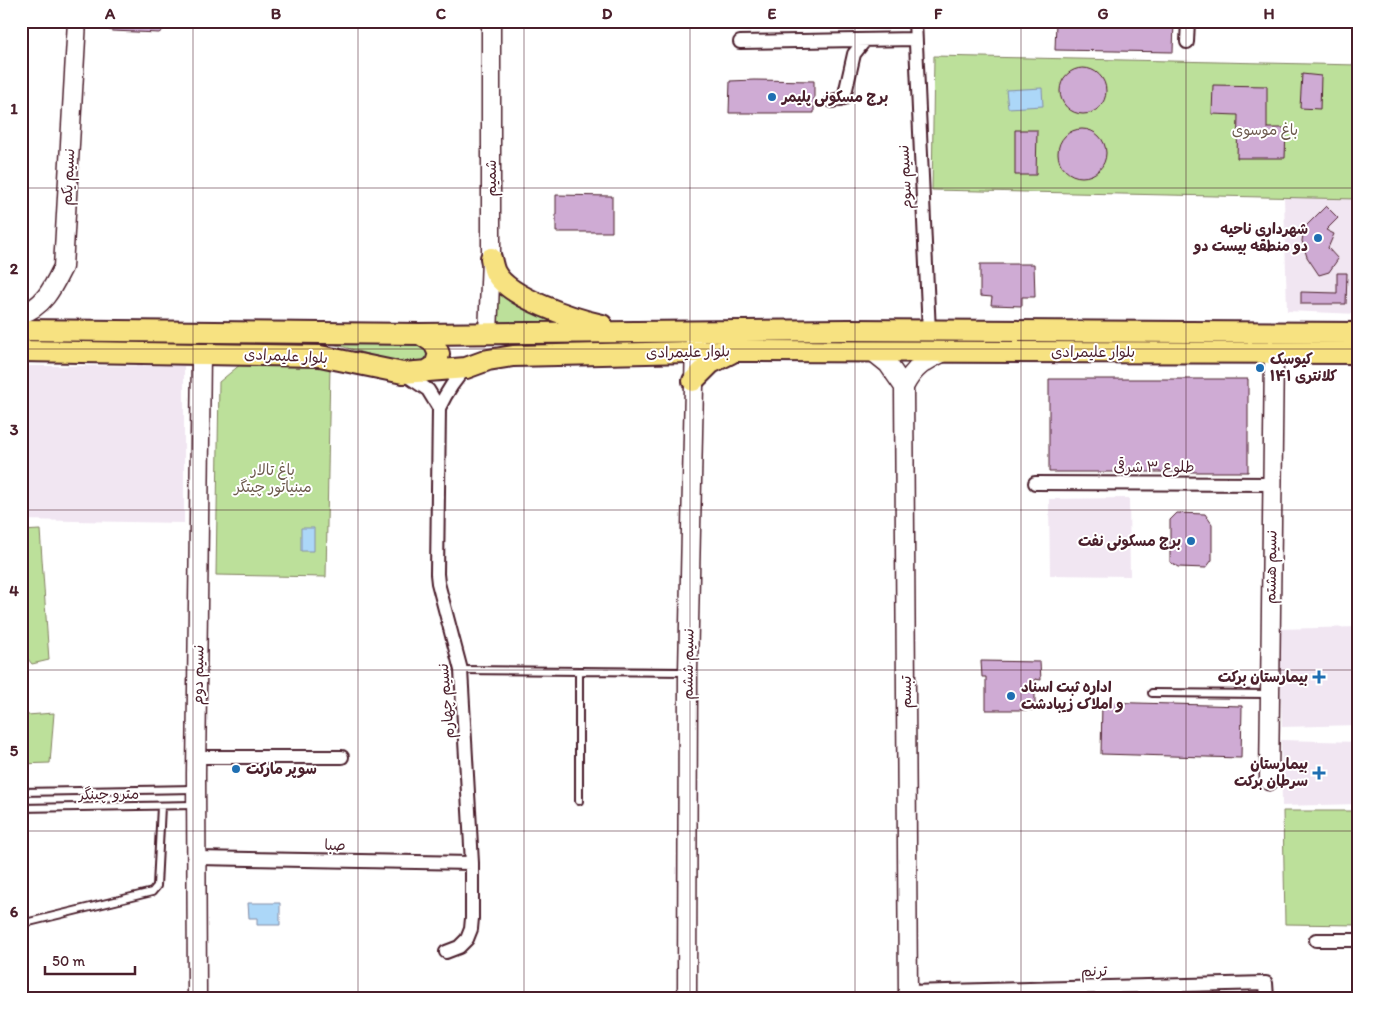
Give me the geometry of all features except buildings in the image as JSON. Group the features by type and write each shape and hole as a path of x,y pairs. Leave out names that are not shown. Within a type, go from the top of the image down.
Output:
{"main road":[{"path":"491,258 496,274 508,287 542,306 579,320 630,332"},
{"name":"بلوار علیمرادی","path":"21,330 420,334 695,331 1358,333"},
{"path":"420,334 434,343 439,354 435,366 425,372"},
{"name":"بلوار علیمرادی","path":"21,351 202,352 320,356 403,373 466,368 488,360 513,356 735,351 1358,353"},
{"path":"693,381 711,363 735,351"}],"street":[{"name":"نسیم یکم","path":"21,314 30,312 42,303 52,290 63,267 77,21"},
{"name":"شمیم","path":"488,334 491,258 491,21"},
{"name":"نسیم سوم","path":"915,21 929,332"},
{"path":"1187,42 1188,21"},
{"path":"832,101 844,98 854,54 865,40"},
{"path":"740,42 915,40"},
{"name":"نسیم ششم","path":"687,998 688,672 695,331"},
{"name":"نسیم دوم","path":"198,998 197,756 202,352"},
{"path":"873,352 888,364 904,387 910,375 918,366 944,352"},
{"name":"نسیم هشتم","path":"1269,781 1274,352"},
{"name":"نسیم چهارم","path":"446,952 458,948 467,939 471,929 472,863 462,670 438,583 439,408 446,393 466,368"},
{"path":"403,373 428,390 439,408"},
{"name":"تبسم","path":"904,387 908,995"},
{"name":"طلوع ۳ شرقی","path":"1035,483 1272,484"},
{"path":"197,756 342,757"},
{"name":"صبا","path":"197,858 472,863"},
{"path":"1316,940 1358,940"},
{"name":"ترنم","path":"908,995 1266,983 1267,998"}],"lane":[{"path":"462,670 688,672"},
{"path":"579,671 579,801"},
{"path":"1152,693 1269,694"},
{"name":"مترو چینگر","path":"21,792 197,797"},
{"name":"مترو چینگر","path":"21,808 161,806 197,797"},
{"path":"21,924 152,892 157,886 161,806"}],"shaded area":[{"path":"1284,197 1358,199 1358,314 1287,311"},
{"path":"21,366 184,366 184,523 21,520"},
{"path":"1129,498 1130,576 1050,575 1049,499"},
{"name":"بیمارستان برکت","path":"1358,627 1358,725 1282,727 1279,629"},
{"name":"بیمارستان سرطان برکت","path":"1281,740 1358,742 1358,804 1282,806"}],"green space":[{"name":"باغ موسوی","path":"934,56 1358,65 1358,199 932,190"},
{"path":"496,288 582,326 497,326"},
{"path":"327,343 424,343 434,356 414,373 361,352"},
{"name":"باغ تالار مینیاتور چیتگر","path":"241,364 330,365 326,577 216,575 219,382"},
{"path":"40,530 49,660 32,664 21,655 21,531"},
{"path":"21,683 27,715 54,713 50,763 21,764"},
{"path":"1283,811 1358,811 1358,925 1285,924"}],"water":[{"path":"1042,88 1043,106 1008,108 1006,90"},
{"path":"301,528 314,528 314,551 301,551"},
{"path":"248,903 280,903 280,925 257,925 257,918 249,918"}],"place":[{"name":"برج مسکونی پلیمر","path":"772,97"},
{"name":"شهرداری ناحیه دو منطقه بیست دو","path":"1318,238"},
{"name":"کیوسک کلانتری ۱۴۱","path":"1260,368"},
{"name":"برج مسکونی نفت","path":"1191,541"},
{"name":"بیمارستان برکت","path":"1319,677"},
{"name":"اداره ثبت اسناد و املاک زیبادشت","path":"1011,696"},
{"name":"سوپر مارکت","path":"236,769"},
{"name":"بیمارستان سرطان برکت","path":"1319,773"}]}
